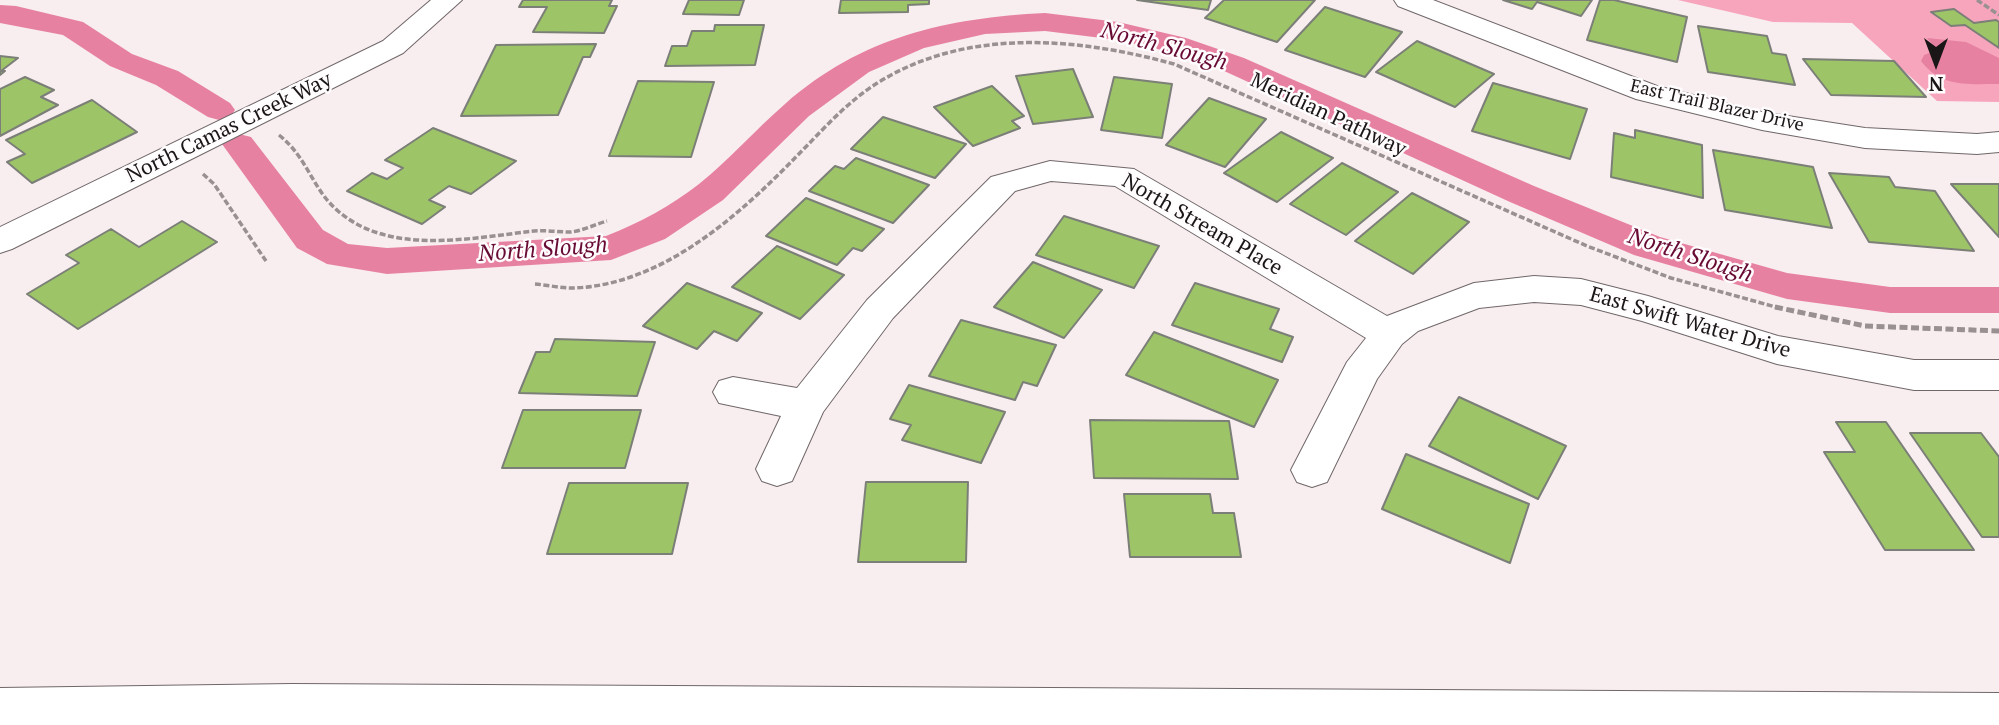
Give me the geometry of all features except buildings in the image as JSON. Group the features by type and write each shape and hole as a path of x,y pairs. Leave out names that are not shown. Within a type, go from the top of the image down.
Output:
{"street":[{"name":"North Camas Creek Way","path":"0,241 393,47 449,0"},
{"name":"East Trail Blazer Drive","path":"1408,0 1647,93 1762,121 1865,138 1977,144 1999,142"},
{"name":"North Stream Place","path":"777,469 806,405 880,309 1003,184 1050,171 1122,176 1389,334"},
{"name":"East Swift Water Drive","path":"1389,334 1405,322 1474,296 1534,289 1581,292 1648,309 1777,350 1914,375 1999,375"},
{"path":"1312,470 1361,372 1389,334"},
{"path":"733,391 806,405"},
{"path":"0,711 292,707 1176,718 1999,718"}],"path":[{"path":"1977,0 1999,15"},
{"name":"Meridian Pathway","path":"535,284 568,290 592,288 643,271 674,256 727,219 769,184 851,103 894,73 967,49 1010,42 1054,41 1131,51 1174,64 1519,220 1703,288 1778,309 1847,323 1914,329 1999,331"},
{"path":"274,130 298,151 318,187 337,211 361,229 421,240 552,229 572,232 607,221"},
{"path":"194,165 214,184 266,261"}],"shaded area":[{"path":"1678,0 1999,0 1999,102 1937,101 1852,23 1773,22"},
{"path":"1927,38 1966,42 1999,58 1999,84 1956,83 1938,76 1921,61 1924,55 1937,50"}],"waterway":[{"name":"North Slough","path":"0,14 73,28 121,60 167,78 219,110"},
{"name":"North Slough","path":"239,144 310,239 340,255 387,261 611,248 652,231 711,192 798,109 858,66 914,41 985,25 1045,22 1118,31 1175,44 1233,64 1522,194 1647,246 1787,286 1890,300 1999,300"}]}
